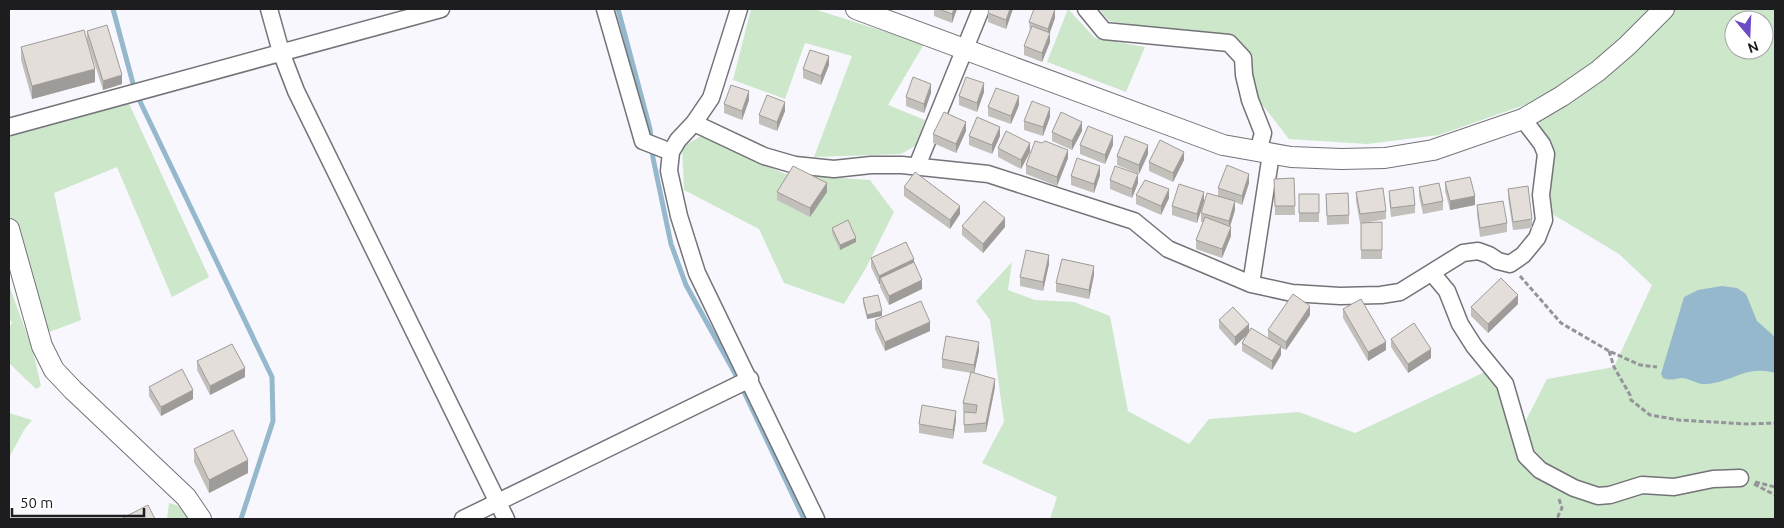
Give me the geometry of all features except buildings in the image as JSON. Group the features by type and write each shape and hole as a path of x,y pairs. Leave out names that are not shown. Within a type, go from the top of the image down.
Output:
{"street":[{"path":"269,9 281,52 296,90 506,519"},
{"path":"9,127 440,9"},
{"path":"606,9 643,141 671,152"},
{"path":"739,9 711,98 694,123 678,140 671,152 669,171 678,216 697,272 816,519"},
{"path":"856,9 1223,145 1291,157 1341,159 1385,158 1433,150 1523,120 1598,71 1627,46 1664,9"},
{"path":"917,166 981,9"},
{"path":"1086,9 1104,31 1229,43 1243,58 1244,76 1250,100 1263,133 1264,153 1251,284"},
{"path":"694,123 764,156 795,165 834,169 871,165 917,166 988,174 1134,221 1168,249 1251,284 1292,293 1340,296 1381,295 1400,292 1463,253 1478,251 1489,254 1498,261 1510,264 1523,255 1536,238 1544,220 1541,195 1546,154 1542,144 1523,120"},
{"path":"9,229 42,346 54,370 186,496 201,519"},
{"path":"1432,273 1447,291 1460,324 1474,346 1505,384 1526,456 1540,470 1574,488 1598,496 1617,494 1642,484 1674,487 1713,479 1744,479"},
{"path":"463,519 750,379"}],"path":[{"path":"1510,264 1561,323 1640,366 1657,368"},
{"path":"1609,350 1614,367 1630,395 1630,400 1650,414 1679,420 1747,424 1775,423"},
{"path":"1744,479 1775,495"}],"green space":[{"path":"751,9 814,9 924,44 888,105 925,120 915,146 901,154 814,157 852,56 805,43 785,99 733,80"},
{"path":"1068,9 1095,38 1145,47 1126,92 1047,62"},
{"path":"1099,9 1775,9 1775,519 1050,519 1057,497 982,463 1004,422 990,320 976,301 1012,262 1008,290 1035,300 1074,302 1110,316 1128,411 1189,444 1209,419 1299,412 1355,433 1487,371 1522,428 1547,379 1614,367 1652,285 1619,254 1549,212 1536,101 1439,135 1367,144 1289,139 1260,102 1247,58 1233,40 1109,21"},
{"path":"125,95 209,277 172,297 117,167 54,193 81,320 39,336 9,229 9,127"},
{"path":"703,135 785,174 870,180 894,212 866,268 844,304 784,283 759,229 684,190 682,147"},
{"path":"9,285 33,351 41,386 36,389 9,363 9,328 12,322 9,319"},
{"path":"9,413 32,420 24,430 9,458"},
{"path":"169,503 183,507 198,519 167,519"}],"water":[{"path":"1722,286 1737,288 1746,294 1757,321 1775,337 1775,373 1755,371 1722,381 1703,384 1684,378 1670,380 1663,378 1661,374 1684,297 1698,290"}],"waterway":[{"path":"113,9 135,91 272,377 273,421 241,519"},
{"path":"618,9 650,129 653,158 671,244 686,285 737,377 804,519"}]}
